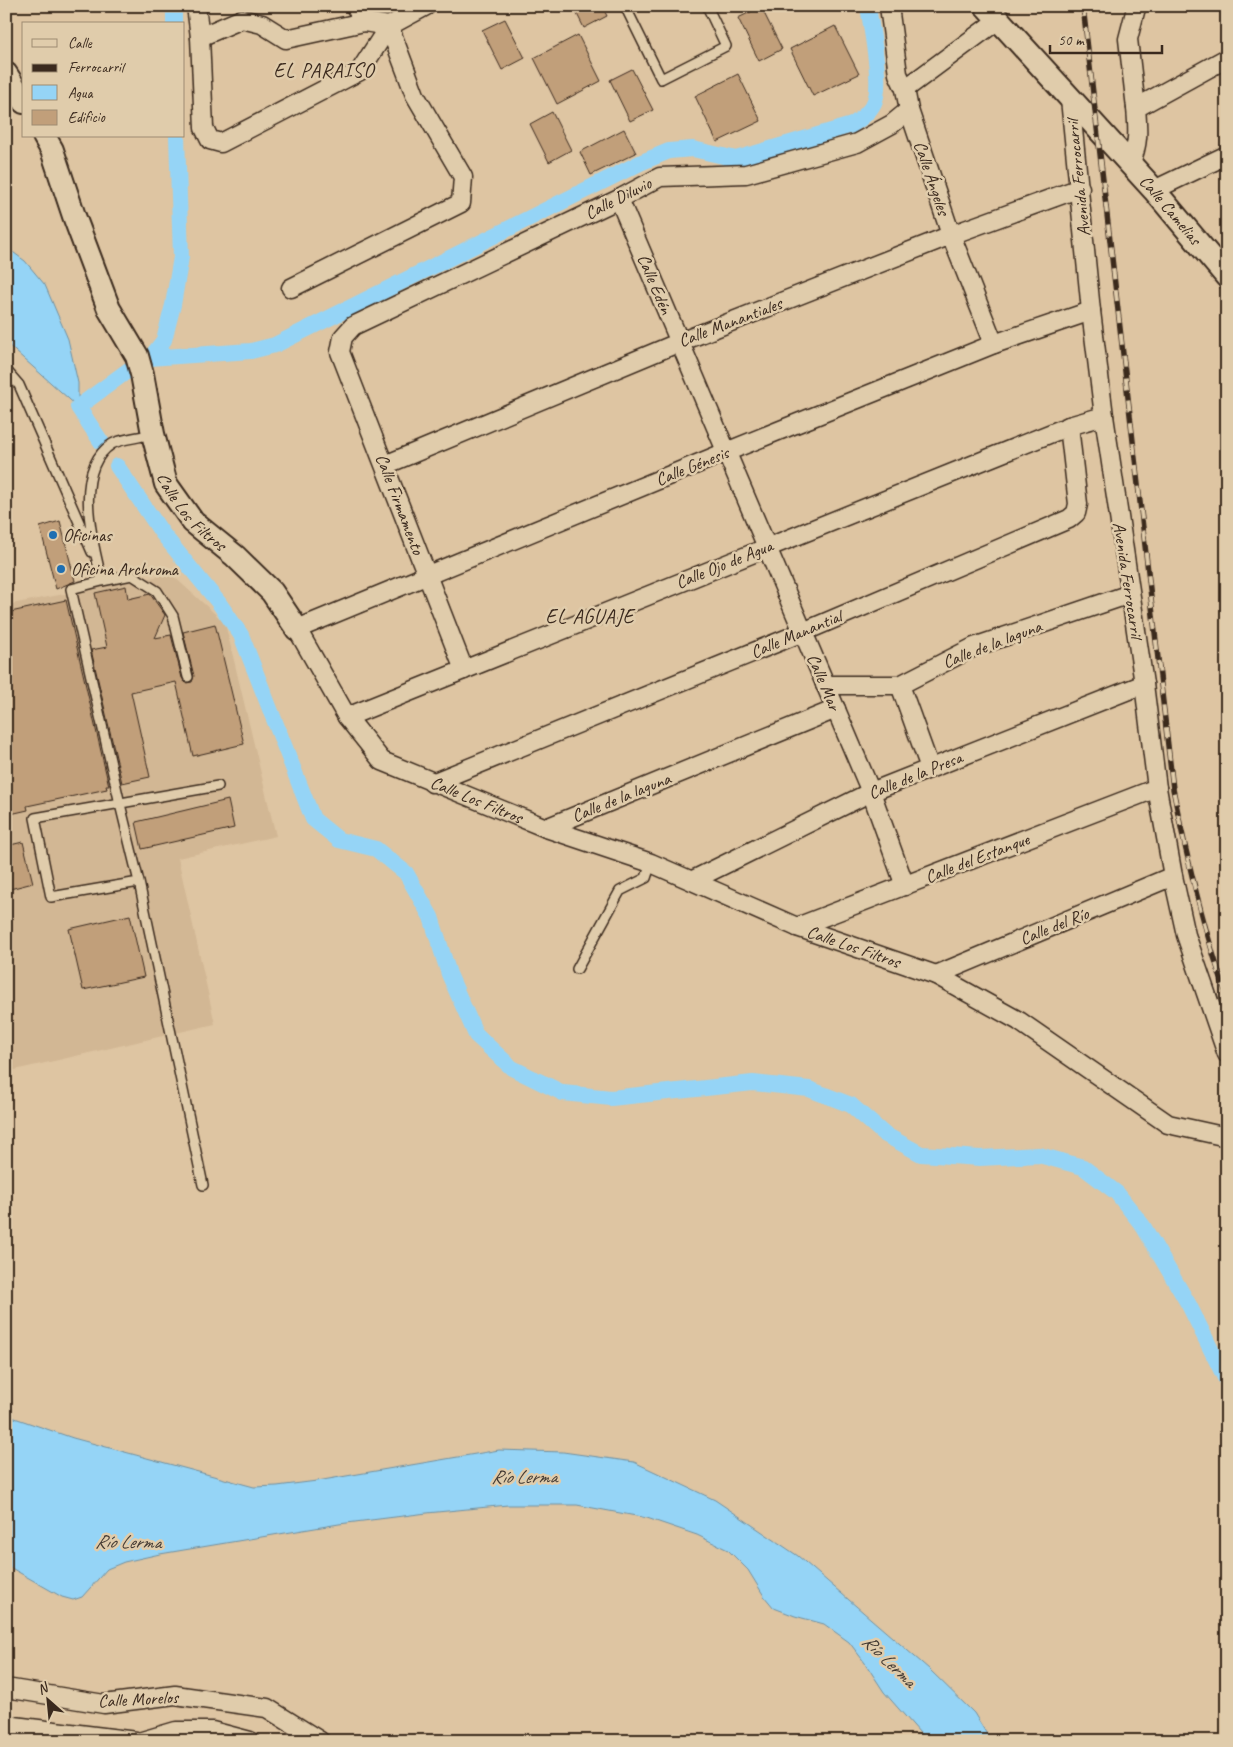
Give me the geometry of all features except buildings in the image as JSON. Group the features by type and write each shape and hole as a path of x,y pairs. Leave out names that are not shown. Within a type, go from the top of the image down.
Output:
{"street":[{"path":"196,6 200,37 204,128 210,140 221,143 360,71 389,26 426,6"},
{"path":"355,6 364,22"},
{"name":"Calle Ángeles","path":"890,6 898,74 905,89 909,110 951,236 994,344"},
{"path":"1130,165 1139,135 1128,39 1137,7"},
{"path":"905,89 992,13"},
{"name":"Calle Camelias","path":"992,13 1222,265"},
{"path":"200,37 242,19 262,24 286,39 364,22 389,26"},
{"path":"291,288 462,203 463,177 415,95 389,26"},
{"path":"1136,108 1227,58"},
{"path":"9,78 22,99"},
{"name":"Avenida Ferrocarril","path":"1070,99 1091,311 1104,416 1144,684 1157,788 1186,935 1227,1054"},
{"name":"Calle Diluvio","path":"344,337 354,326 660,177 746,174 857,143 892,124 909,110"},
{"name":"Calle Los Filtros","path":"45,138 52,150 74,216 109,309 137,356 153,434 166,484 193,522 235,556 272,592 297,629 347,717 382,761 546,828 651,863 797,927 936,975 1019,1021 1168,1124 1227,1137"},
{"path":"1154,190 1227,155"},
{"name":"Calle Manantiales","path":"385,465 680,342 951,236 1080,188"},
{"name":"Calle Edén","path":"618,199 726,452"},
{"name":"Calle Génesis","path":"297,629 994,344 1091,311"},
{"name":"Calle Firmamento","path":"344,337 340,352 464,670"},
{"name":"Calle Ojo de Agua","path":"347,717 1068,426 1104,416"},
{"name":"Calle Manantial","path":"432,783 802,632 1069,519 1076,513 1078,504 1068,426"},
{"name":"Calle Mar","path":"726,452 871,792 906,886"},
{"name":"Calle de la laguna","path":"825,685 900,685 974,647 1130,594"},
{"name":"Calle de la Presa","path":"693,880 871,792 1144,684"},
{"path":"900,685 930,768"},
{"name":"Calle de la laguna","path":"546,828 836,709"},
{"name":"Calle del Estanque","path":"797,927 1157,788"},
{"name":"Calle del Río","path":"936,975 1173,876"},
{"name":"Calle Morelos","path":"6,1688 104,1704 175,1695 267,1708 320,1741"},
{"path":"6,1725 136,1741"},
{"path":"6,1730 13,1741"},
{"path":"142,1741 176,1731 212,1731 250,1741"}],"lane":[{"path":"625,6 661,79 726,46 707,6"},
{"path":"6,370 19,385 99,568"},
{"path":"102,581 88,515 92,470 100,455 113,443 153,434"},
{"path":"188,677 173,616 156,592 132,575 71,589 139,882 203,1186"},
{"path":"139,882 52,897 34,818 218,786"},
{"path":"577,969 620,891 646,878 651,863"}],"shaded area":[{"path":"171,574 225,623 276,836 178,858 215,1024 6,1072 6,605"}],"water":[{"path":"6,247 25,261 45,285 68,339 78,383 78,407 6,343"},
{"name":"Río Lerma","path":"6,1415 73,1438 254,1487 317,1481 499,1450 563,1452 634,1462 715,1500 798,1556 929,1669 974,1713 991,1741 927,1741 884,1692 849,1642 824,1624 774,1608 748,1570 728,1550 697,1535 647,1518 577,1505 508,1505 427,1513 339,1524 160,1554 124,1562 107,1569 82,1597 73,1600 62,1597 6,1565"}],"waterway":[{"path":"174,6 174,22"},
{"path":"149,358 251,351 275,345 642,162 669,151 693,149 736,159 852,125 870,110 876,95 877,70 868,6"},
{"path":"151,357 164,340 173,305 181,257 177,138"},
{"path":"102,443 78,407 130,369"},
{"path":"117,466 162,533 219,603 241,635 313,819 339,840 376,849 406,873 431,917 449,974 476,1035 512,1068 563,1093 611,1098 753,1083 809,1089 851,1105 884,1134 921,1154 980,1158 1039,1155 1083,1167 1117,1193 1143,1226 1189,1305 1227,1382"}],"railway":[{"path":"1083,6 1173,789 1196,894 1227,996"}],"place":[{"name":"Oficinas","path":"53,535"},
{"name":"Oficina Archroma","path":"61,569"}],"district":[{"name":"EL PARAISO","path":"324,70"},
{"name":"EL AGUAJE","path":"590,616"}]}
